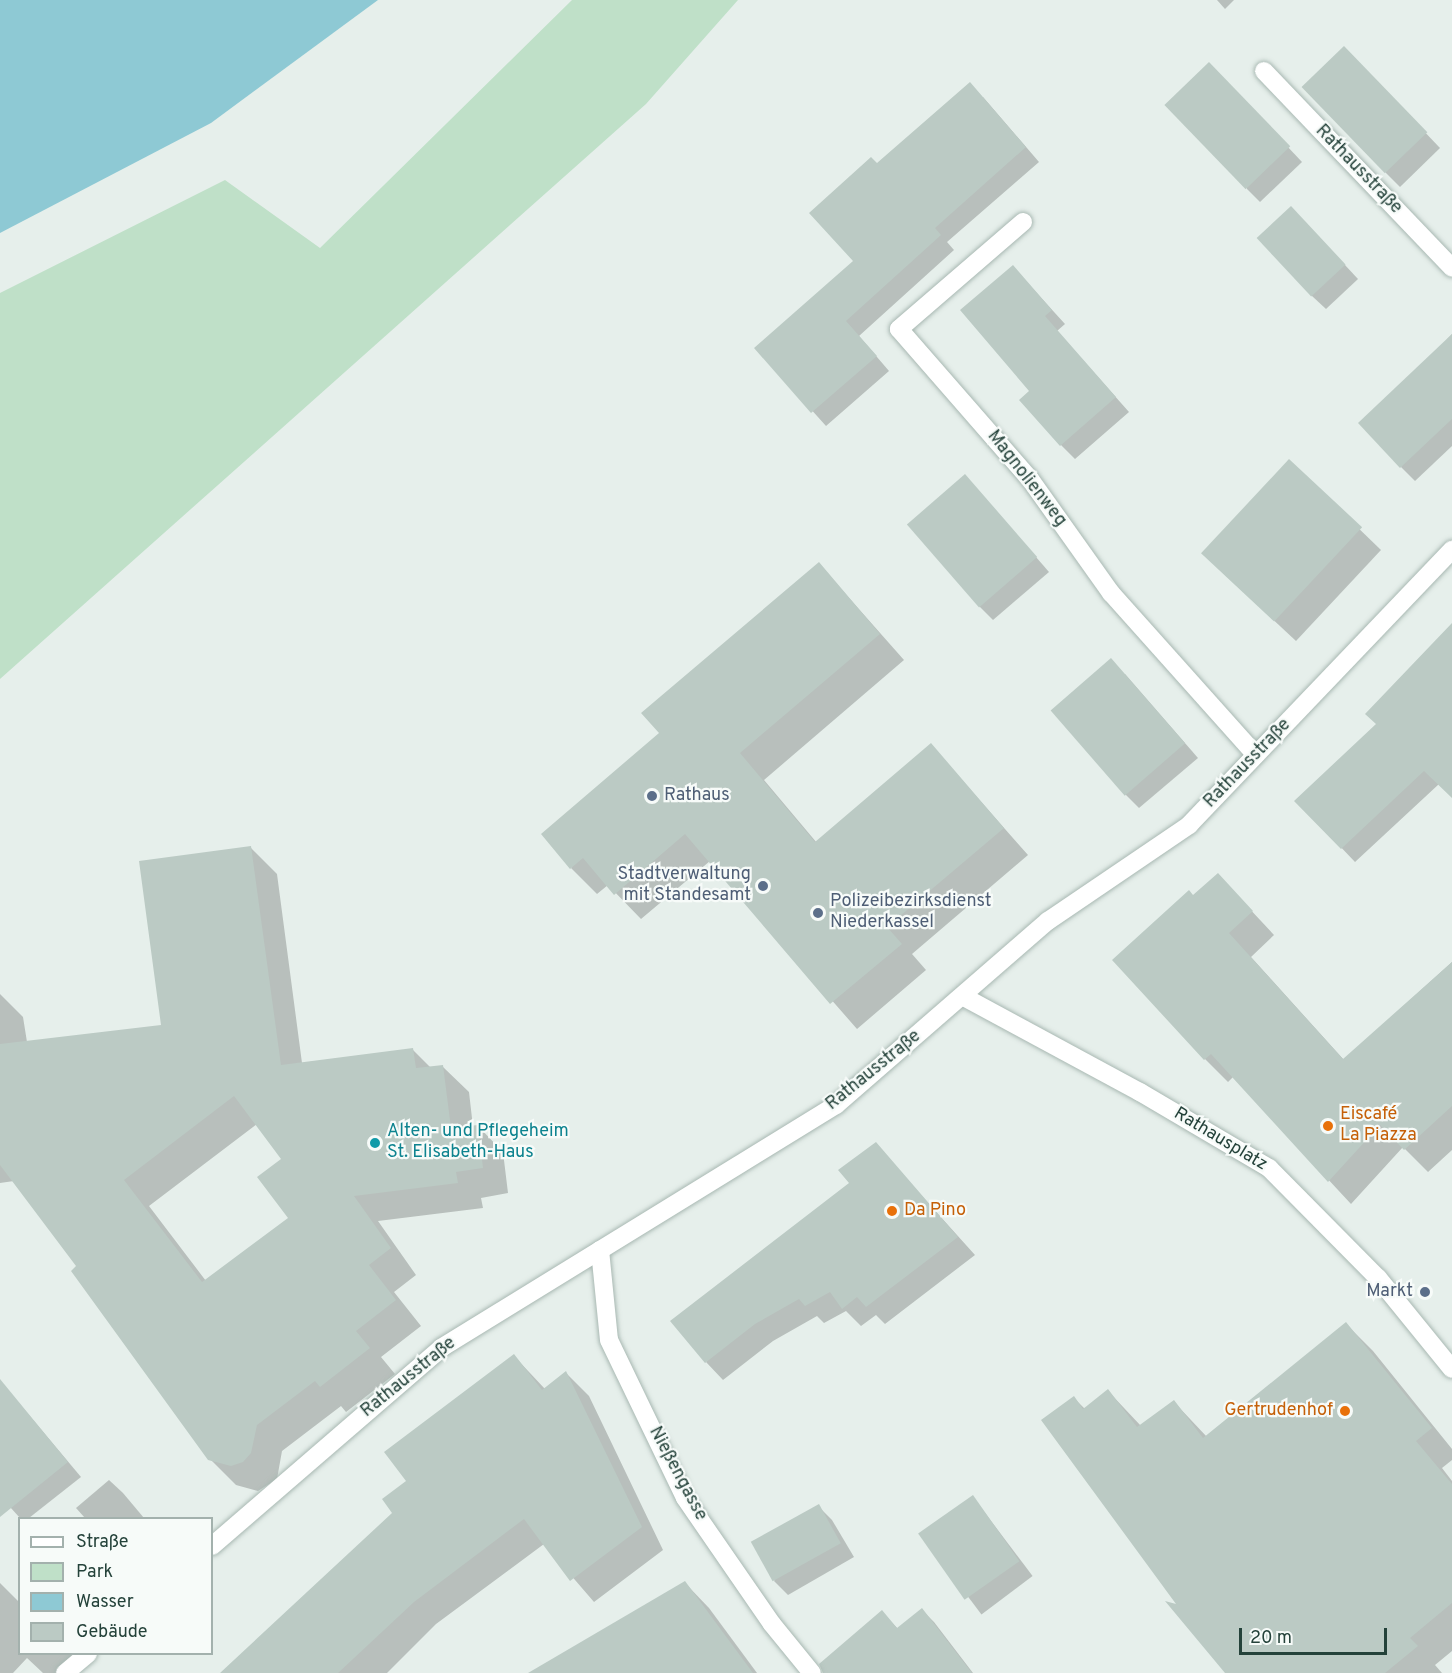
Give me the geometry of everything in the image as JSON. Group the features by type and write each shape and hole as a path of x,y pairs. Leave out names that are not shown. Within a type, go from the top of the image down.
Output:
{"street":[{"name":"Rathausstraße","path":"1264,71 1452,268"},
{"name":"Magnolienweg","path":"1023,222 899,329 1030,479 1111,593 1256,755"},
{"name":"Rathausstraße","path":"213,1545 441,1348 836,1105 964,997 1048,921 1189,825 1452,550"},
{"name":"Rathausplatz","path":"964,997 1140,1092 1269,1168 1378,1278 1452,1369"},
{"name":"Nießengasse","path":"600,1250 609,1340 685,1498 772,1624 812,1673"},
{"path":"66,1673 86,1655"}],"green space":[{"path":"572,0 738,0 646,104 0,679 0,293 225,180 320,248"}],"water":[{"path":"0,0 378,0 211,123 0,233"}],"building":[{"path":"1344,46 1427,132 1385,173 1302,87"},
{"path":"1209,62 1290,146 1246,189 1164,105"},
{"path":"970,82 1026,147 935,228 941,235 846,321 877,356 811,413 754,348 853,261 809,213 871,157 877,163"},
{"path":"1291,206 1346,265 1311,297 1257,238"},
{"path":"1013,265 1052,310 1045,316 1116,397 1060,446 1019,400 1029,391 960,310"},
{"path":"1452,334 1452,419 1400,468 1358,423"},
{"path":"1289,459 1362,527 1274,622 1201,553"},
{"path":"965,474 1037,557 979,608 907,525"},
{"name":"Rathaus","path":"819,562 880,634 740,753 815,842 931,743 1004,828 887,927 902,944 830,1004 685,834 614,895 583,858 570,869 541,834 659,733 641,713"},
{"path":"1452,623 1452,798 1424,771 1341,849 1294,801 1376,724 1365,714"},
{"path":"1111,658 1185,743 1125,796 1051,710"},
{"name":"Alten- und Pflegeheim St. Elisabeth-Haus","path":"251,846 281,1065 413,1048 416,1068 443,1065 451,1128 478,1125 483,1168 456,1172 458,1183 354,1196 391,1248 369,1265 396,1300 356,1331 370,1348 320,1387 315,1381 257,1425 251,1453 243,1462 231,1466 208,1460 71,1271 76,1266 0,1165 0,1044 161,1025 139,861","holes":["234,1096 281,1159 257,1177 288,1218 202,1282 124,1180"]},
{"path":"1218,873 1253,911 1229,933 1343,1059 1452,962 1452,1106 1404,1150 1380,1125 1328,1182 1211,1054 1204,1060 1112,960 1189,890 1193,895"},
{"path":"876,1142 958,1237 866,1307 857,1297 842,1309 830,1292 805,1306 799,1299 755,1324 705,1363 670,1321 849,1183 838,1170"},
{"path":"1346,1322 1432,1428 1416,1441 1452,1484 1452,1603 1410,1638 1418,1646 1385,1673 1225,1673 1165,1601 1176,1604 1041,1420 1074,1396 1083,1409 1108,1389 1137,1427 1174,1400 1203,1438"},
{"path":"514,1354 542,1390 566,1371 642,1527 570,1581 524,1519 414,1602 338,1673 220,1673 392,1513 382,1499 406,1481 384,1452"},
{"path":"0,1379 68,1462 0,1517"},
{"path":"973,1495 1019,1561 965,1600 918,1533"},
{"path":"819,1504 841,1543 773,1581 751,1542"},
{"path":"685,1581 753,1673 528,1673"},
{"path":"922,1608 972,1673 823,1673 819,1664 882,1610 897,1628"}],"place":[{"name":"Rathaus","path":"652,796"},
{"name":"Stadtverwaltung mit Standesamt","path":"763,886"},
{"name":"Polizeibezirksdienst Niederkassel","path":"818,913"},
{"name":"Eiscafé La Piazza","path":"1328,1126"},
{"name":"Alten- und Pflegeheim St. Elisabeth-Haus","path":"375,1143"},
{"name":"Da Pino","path":"892,1211"},
{"name":"Markt","path":"1425,1292"},
{"name":"Gertrudenhof","path":"1345,1411"}]}
